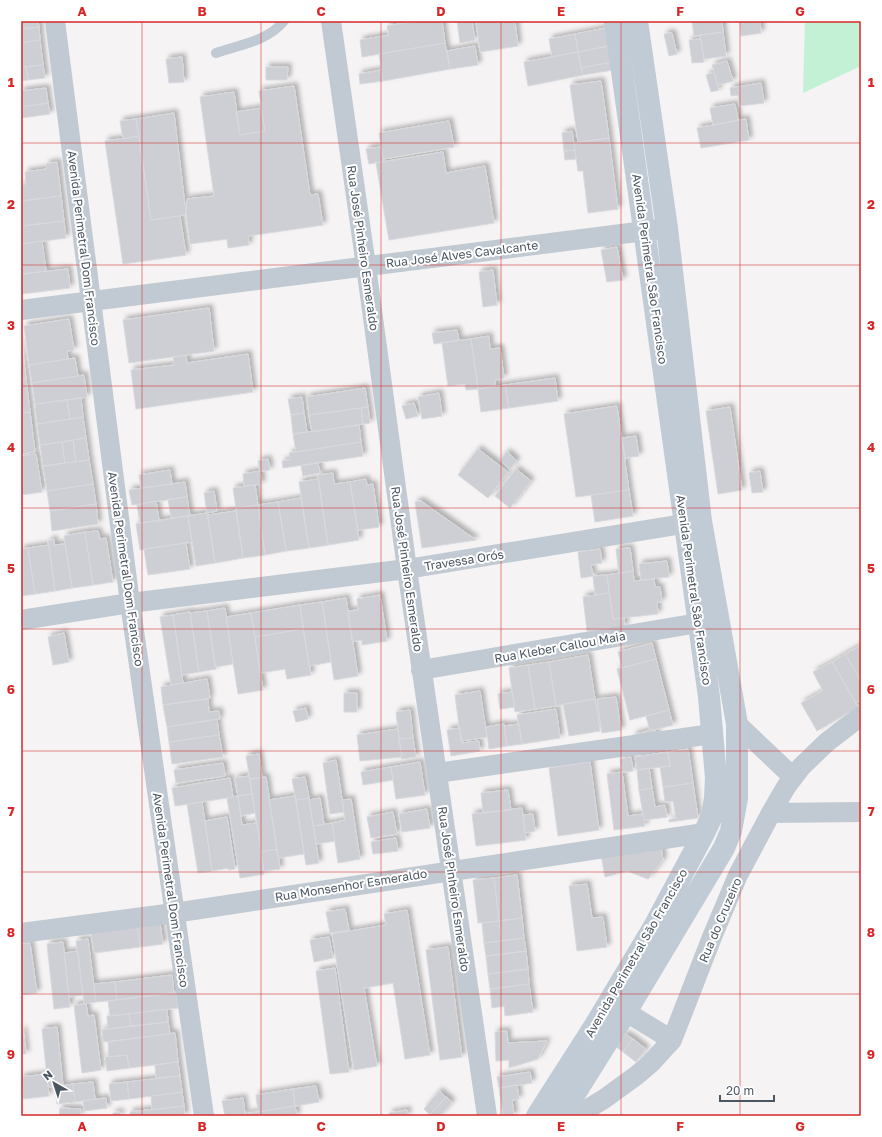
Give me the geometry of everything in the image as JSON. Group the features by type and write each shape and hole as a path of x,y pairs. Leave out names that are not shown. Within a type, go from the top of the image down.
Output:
{"main road":[{"name":"Avenida Perimetral São Francisco","path":"561,1116 626,1012 720,855 731,830 737,798 737,724 693,522 645,231 615,21"},
{"name":"Avenida Perimetral São Francisco","path":"536,1116 594,1027 655,924 704,833 712,816 715,798 716,778 709,697 698,623 693,522 667,228 637,21"}],"street":[{"name":"Avenida Perimetral Dom Francisco","path":"55,21 130,604 204,1116"},
{"name":"Rua José Pinheiro Esmeraldo","path":"331,21 366,266 406,569 487,1116"},
{"name":"Rua José Alves Cavalcante","path":"21,310 667,228"},
{"name":"Travessa Orós","path":"21,620 130,604 406,569 693,522"},
{"name":"Rua Kleber Callou Maia","path":"421,670 698,623"},
{"name":"Rua do Cruzeiro","path":"576,1116 604,1099 642,1071 672,1040 738,875 786,786 801,767 826,742 861,716"},
{"path":"737,724 794,777"},
{"path":"437,773 712,734"},
{"path":"771,813 861,812"},
{"name":"Rua Monsenhor Esmeraldo","path":"21,933 174,913 704,833"},
{"path":"626,1012 672,1040"}],"lane":[{"path":"216,53 262,38 280,26 284,21"}],"green space":[{"path":"805,21 861,21 861,66 803,93"}],"building":[{"path":"21,21 38,21 39,27 21,29"},
{"path":"417,21 442,21 445,43 362,57 360,40 389,35 387,26"},
{"path":"457,21 472,21 475,40 460,43"},
{"path":"476,21 515,21 518,46 480,52"},
{"path":"692,21 722,21 723,32 694,36"},
{"path":"760,21 761,33 741,36 740,22"},
{"path":"39,27 40,40 21,43 21,29"},
{"path":"606,28 609,46 578,52 575,34"},
{"path":"723,32 726,56 704,59 700,35"},
{"path":"672,33 677,54 669,56 664,34"},
{"path":"575,34 578,52 552,57 549,39"},
{"path":"701,39 704,62 692,63 689,40"},
{"path":"40,40 43,65 21,67 21,43"},
{"path":"445,43 450,69 383,81 379,54"},
{"path":"475,46 478,65 450,69 447,51"},
{"path":"609,46 612,62 581,68 578,52"},
{"path":"578,52 583,75 528,86 524,62"},
{"path":"182,57 184,82 169,83 166,59"},
{"path":"727,61 733,81 718,85 712,65"},
{"path":"612,62 613,70 583,75 581,68"},
{"path":"43,65 45,78 28,80 26,67"},
{"path":"21,67 26,67 28,80 21,81"},
{"path":"266,67 288,67 287,80 266,80"},
{"path":"381,70 383,81 360,84 359,74"},
{"path":"714,72 719,90 711,92 706,75"},
{"path":"601,81 609,138 578,142 570,85"},
{"path":"761,83 764,103 739,106 738,95 731,96 730,88"},
{"path":"294,86 310,195 318,194 323,225 248,236 249,245 228,248 227,239 190,244 186,214 187,199 214,196 200,97 234,92 240,135 265,131 259,91"},
{"path":"46,88 48,103 21,107 21,91"},
{"path":"48,103 50,114 21,118 21,107"},
{"path":"735,104 738,120 713,125 710,108"},
{"path":"261,108 265,131 240,135 236,112"},
{"path":"174,113 186,214 151,220 136,119"},
{"path":"136,119 139,136 123,139 120,121"},
{"path":"746,119 749,140 701,148 697,128"},
{"path":"449,121 454,147 383,159 379,133"},
{"path":"572,131 575,150 564,151 562,133"},
{"path":"139,136 151,220 180,216 186,255 123,264 105,141"},
{"path":"609,138 618,209 588,213 583,171 578,171 574,143"},
{"path":"381,147 384,161 369,164 366,149"},
{"path":"575,150 576,159 565,160 564,151"},
{"path":"443,152 446,173 485,166 494,223 389,240 376,163"},
{"path":"57,162 61,196 21,201 21,185 26,184 25,172 47,169 46,164"},
{"path":"61,196 64,221 21,226 21,201"},
{"path":"64,221 66,238 21,244 21,226"},
{"path":"42,241 46,271 21,274 21,244"},
{"path":"617,247 623,280 607,282 601,250"},
{"path":"68,269 70,288 21,294 21,274"},
{"path":"493,270 497,305 483,307 479,272"},
{"path":"209,308 214,351 129,363 123,320"},
{"path":"69,319 74,350 67,351 68,359 29,365 24,326"},
{"path":"457,330 459,340 434,344 432,333"},
{"path":"489,336 490,349 500,348 504,378 495,380 495,386 478,389 471,339"},
{"path":"21,339 26,379 21,380"},
{"path":"471,339 478,389 466,390 465,384 448,386 442,343"},
{"path":"248,354 253,392 136,409 131,370 174,365 173,357 186,355 187,363"},
{"path":"75,358 78,376 32,383 29,365"},
{"path":"84,375 87,397 35,404 32,383"},
{"path":"555,378 558,401 509,408 505,385"},
{"path":"26,379 30,412 21,413 21,380"},
{"path":"505,385 509,408 481,412 478,389"},
{"path":"365,388 368,407 309,415 307,397"},
{"path":"439,393 442,416 422,419 418,397"},
{"path":"302,397 304,413 291,415 288,399"},
{"path":"81,398 83,417 70,419 67,400"},
{"path":"67,400 70,419 37,424 35,404"},
{"path":"414,403 418,416 406,419 402,406"},
{"path":"617,406 629,490 576,497 564,414"},
{"path":"368,407 370,423 363,424 361,408"},
{"path":"730,407 742,490 718,494 706,411"},
{"path":"361,408 363,424 312,432 309,415"},
{"path":"30,412 35,452 21,454 21,413"},
{"path":"304,413 307,432 293,434 291,415"},
{"path":"83,417 86,438 40,445 37,424"},
{"path":"359,425 361,442 296,452 293,434"},
{"path":"636,436 639,456 625,458 622,438"},
{"path":"86,438 89,460 76,462 73,440"},
{"path":"73,440 76,462 65,463 62,442"},
{"path":"62,442 65,463 43,466 40,445"},
{"path":"361,442 363,456 283,468 282,461 290,460 289,453"},
{"path":"478,449 508,472 488,498 458,475"},
{"path":"507,452 517,461 510,469 500,460"},
{"path":"36,454 42,492 21,495 21,456"},
{"path":"268,459 270,470 260,471 258,461"},
{"path":"89,460 93,484 47,491 43,466"},
{"path":"318,463 320,473 303,476 301,466"},
{"path":"516,469 531,481 510,508 495,496"},
{"path":"170,470 172,484 141,488 139,475"},
{"path":"260,471 262,484 244,486 243,474"},
{"path":"760,471 763,492 752,493 749,473"},
{"path":"333,473 334,484 350,482 359,540 328,545 318,475"},
{"path":"318,479 328,545 309,548 299,482"},
{"path":"366,479 367,485 373,484 379,527 358,530 350,482"},
{"path":"185,482 187,497 132,505 129,490"},
{"path":"93,484 96,504 50,511 47,491"},
{"path":"255,485 258,505 236,508 233,488"},
{"path":"629,490 633,516 595,522 591,495"},
{"path":"214,491 217,511 207,513 204,493"},
{"path":"187,497 190,516 171,518 168,499"},
{"path":"301,498 309,548 286,551 278,502"},
{"path":"156,501 159,520 140,523 137,505"},
{"path":"421,501 476,540 422,548 415,502"},
{"path":"278,502 286,551 265,555 258,505"},
{"path":"96,504 98,524 52,531 50,511"},
{"path":"258,505 265,555 243,558 236,508"},
{"path":"236,511 243,558 215,563 208,515"},
{"path":"207,513 215,563 196,566 188,516"},
{"path":"188,516 192,542 140,550 136,524"},
{"path":"98,531 100,539 106,538 113,582 93,585 85,532"},
{"path":"85,532 93,585 72,588 64,536"},
{"path":"54,539 54,545 65,544 72,588 55,591 48,541"},
{"path":"186,543 190,569 148,575 144,549"},
{"path":"49,545 55,591 35,594 28,548"},
{"path":"28,548 35,594 21,596 21,549"},
{"path":"630,548 633,571 619,573 616,549"},
{"path":"600,549 602,563 591,565 593,576 581,578 578,552"},
{"path":"667,561 669,577 641,580 639,564"},
{"path":"633,571 634,581 654,579 655,587 660,587 662,602 657,602 658,614 613,619 607,575"},
{"path":"607,575 609,593 595,595 593,576"},
{"path":"609,593 613,619 624,618 625,627 587,631 583,597"},
{"path":"380,595 387,641 362,645 362,640 352,642 348,611 358,610 357,599"},
{"path":"346,598 358,676 334,680 322,602"},
{"path":"322,602 331,662 309,666 300,605"},
{"path":"300,605 303,629 255,637 251,613"},
{"path":"225,608 233,664 215,667 207,611"},
{"path":"207,611 216,669 199,672 190,613"},
{"path":"190,612 199,672 182,675 173,615"},
{"path":"251,613 263,690 238,694 226,617"},
{"path":"173,615 183,683 171,685 160,617"},
{"path":"303,629 311,675 287,679 285,669 260,673 255,637"},
{"path":"64,633 69,662 53,665 48,637"},
{"path":"652,643 656,659 622,668 618,652"},
{"path":"861,645 861,681 845,654"},
{"path":"845,654 861,681 861,700 856,703 832,662"},
{"path":"588,655 595,699 556,706 549,662"},
{"path":"656,659 669,710 630,720 617,669"},
{"path":"549,662 556,706 535,709 528,665"},
{"path":"832,662 858,707 817,731 801,703 823,691 813,672"},
{"path":"528,665 535,709 515,712 509,668"},
{"path":"207,679 210,698 163,705 161,687"},
{"path":"480,691 487,737 461,741 455,695"},
{"path":"512,692 515,707 500,709 498,694"},
{"path":"344,693 357,693 357,712 344,712"},
{"path":"616,697 621,730 602,733 597,699"},
{"path":"208,699 209,712 219,711 220,719 167,727 163,705"},
{"path":"595,699 600,731 569,736 563,704"},
{"path":"306,708 308,719 296,722 293,711"},
{"path":"556,709 560,738 522,744 517,715"},
{"path":"410,710 413,738 399,739 396,712"},
{"path":"669,710 673,725 650,731 646,716"},
{"path":"217,719 219,735 169,742 167,727"},
{"path":"504,724 507,746 489,749 486,727"},
{"path":"519,724 522,744 507,746 504,726"},
{"path":"460,728 462,743 479,741 480,751 451,756 447,730"},
{"path":"398,729 402,757 360,761 357,735"},
{"path":"655,729 657,736 635,742 633,735"},
{"path":"219,735 223,757 172,764 169,742"},
{"path":"413,738 416,757 402,759 399,739"},
{"path":"688,749 693,783 663,787 660,767 670,766 668,752"},
{"path":"668,752 670,766 637,770 635,757"},
{"path":"259,754 262,778 250,779 246,756"},
{"path":"631,757 633,771 622,772 620,759"},
{"path":"336,760 344,812 330,814 323,763"},
{"path":"420,762 425,795 396,799 391,767"},
{"path":"590,762 599,830 558,836 549,768"},
{"path":"223,763 225,776 176,783 174,770"},
{"path":"391,767 393,780 363,785 361,772"},
{"path":"649,768 652,788 639,790 637,770"},
{"path":"622,772 628,816 643,814 645,826 614,830 607,774"},
{"path":"249,776 252,794 238,796 235,778"},
{"path":"266,777 277,849 261,852 250,779"},
{"path":"305,777 309,798 296,800 292,779"},
{"path":"230,778 233,797 175,806 172,788"},
{"path":"693,783 698,818 669,822 669,820 676,818 673,801 665,802 663,787"},
{"path":"652,788 655,807 665,805 667,817 644,820 639,790"},
{"path":"508,790 511,810 483,813 481,793"},
{"path":"252,794 255,813 241,816 238,796"},
{"path":"238,796 242,825 257,823 264,874 240,878 227,798"},
{"path":"295,796 304,854 278,858 269,800"},
{"path":"309,798 319,863 306,865 296,800"},
{"path":"320,798 324,824 313,826 309,800"},
{"path":"351,799 360,859 338,863 332,823 345,820 342,800"},
{"path":"202,802 212,871 198,873 187,804"},
{"path":"522,808 526,840 476,846 472,814"},
{"path":"427,809 430,828 402,832 399,814"},
{"path":"393,812 397,834 371,838 367,817"},
{"path":"533,814 535,831 525,833 523,815"},
{"path":"227,817 235,869 228,870 228,868 212,871 205,821"},
{"path":"332,823 335,841 316,844 313,826"},
{"path":"396,838 398,851 373,854 371,842"},
{"path":"661,847 663,860 648,879 627,871 605,877 601,855"},
{"path":"277,849 280,869 264,871 261,852"},
{"path":"517,875 522,918 499,921 494,878"},
{"path":"494,878 499,921 478,923 473,880"},
{"path":"587,884 592,918 603,917 607,947 577,951 569,886"},
{"path":"345,909 349,930 330,933 326,912"},
{"path":"407,910 430,1055 405,1059 393,983 364,988 377,1066 354,1070 332,934 386,925 384,914"},
{"path":"522,918 524,938 502,941 499,921"},
{"path":"499,921 502,941 484,943 482,923"},
{"path":"160,923 163,944 140,947 137,926"},
{"path":"137,926 140,947 94,953 91,933"},
{"path":"329,937 333,958 314,962 310,940"},
{"path":"524,938 526,951 486,956 484,943"},
{"path":"88,939 96,1002 84,1004 76,941"},
{"path":"63,942 70,1007 54,1009 47,944"},
{"path":"30,943 37,993 21,995 21,944"},
{"path":"448,947 462,1057 440,1060 426,950"},
{"path":"78,951 83,995 69,997 64,953"},
{"path":"526,951 528,969 488,974 486,956"},
{"path":"335,968 349,1072 330,1074 316,971"},
{"path":"528,969 529,984 490,989 488,974"},
{"path":"172,975 174,993 117,1000 115,982"},
{"path":"115,982 117,1000 96,1002 94,984"},
{"path":"529,984 533,1012 505,1016 504,1006 492,1008 490,989"},
{"path":"176,992 178,1008 110,1016 108,1001"},
{"path":"86,1004 88,1016 94,1015 101,1070 82,1073 74,1005"},
{"path":"167,1009 168,1022 131,1026 129,1014"},
{"path":"129,1014 131,1026 108,1029 107,1016"},
{"path":"168,1022 170,1034 103,1042 102,1030"},
{"path":"57,1027 63,1086 48,1087 42,1029"},
{"path":"21,1030 23,1030 26,1054 21,1054"},
{"path":"507,1031 508,1043 547,1041 538,1059 509,1068 509,1060 496,1061 495,1032"},
{"path":"175,1033 178,1062 129,1068 127,1055 109,1057 108,1042"},
{"path":"625,1034 633,1039 623,1052 615,1046"},
{"path":"633,1039 646,1049 636,1062 623,1052"},
{"path":"127,1055 129,1068 107,1071 105,1057"},
{"path":"178,1062 180,1076 156,1078 155,1065"},
{"path":"530,1072 532,1083 499,1088 497,1077"},
{"path":"47,1074 49,1096 23,1099 21,1077"},
{"path":"180,1076 182,1092 129,1099 127,1082"},
{"path":"93,1082 95,1099 75,1102 73,1084"},
{"path":"127,1082 129,1099 111,1101 109,1084"},
{"path":"73,1084 75,1102 57,1104 55,1087"},
{"path":"517,1085 519,1099 512,1100 514,1116 503,1116 499,1088"},
{"path":"316,1086 319,1102 295,1106 293,1089"},
{"path":"293,1089 295,1106 258,1112 256,1095"},
{"path":"439,1091 446,1097 430,1115 424,1109"},
{"path":"182,1092 184,1106 152,1110 151,1096"},
{"path":"446,1097 452,1102 440,1116 429,1116"},
{"path":"106,1098 107,1108 84,1111 83,1101"},
{"path":"243,1098 245,1114 225,1116 222,1101"},
{"path":"184,1106 185,1116 130,1116 130,1112"},
{"path":"295,1106 297,1116 234,1116 245,1114"},
{"path":"60,1108 81,1109 80,1116 59,1116"},
{"path":"407,1110 408,1116 389,1116 389,1113"},
{"path":"120,1112 121,1116 113,1116 113,1113"}]}
